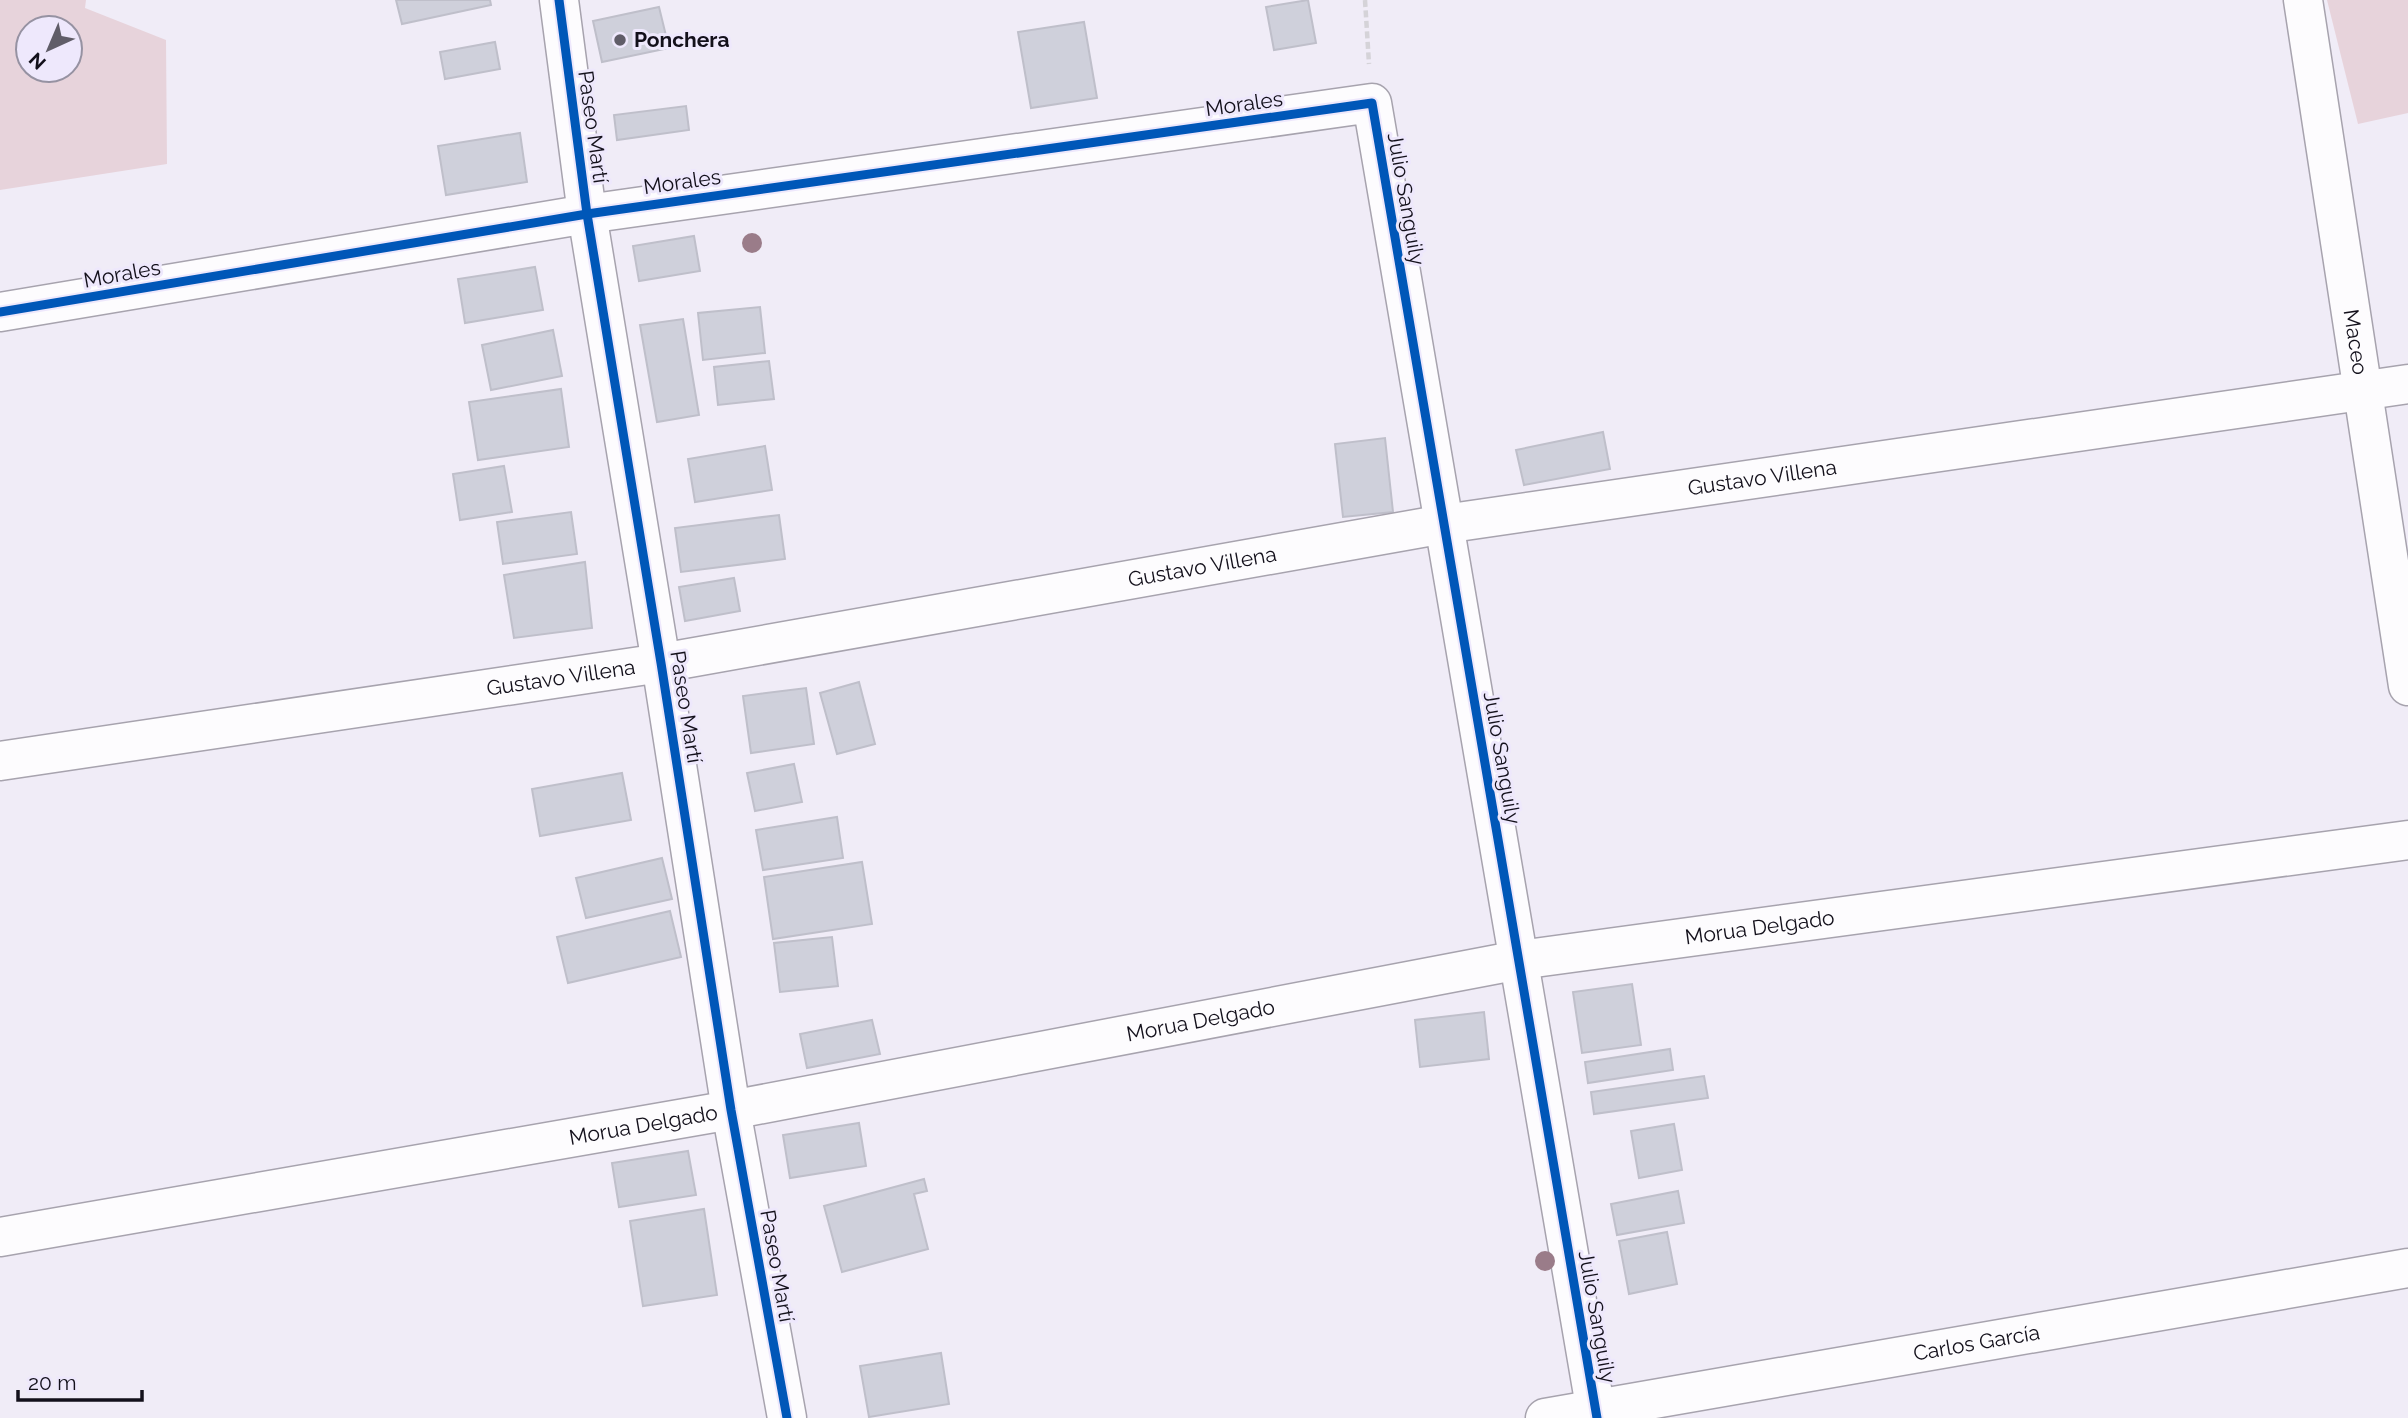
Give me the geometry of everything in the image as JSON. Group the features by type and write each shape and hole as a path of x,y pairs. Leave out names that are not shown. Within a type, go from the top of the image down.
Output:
{"street":[{"name":"Paseo Martí","path":"559,0 587,214 731,1110 787,1418"},
{"name":"Maceo","path":"2303,0 2408,686"},
{"name":"Morales","path":"0,312 587,214 1372,103"},
{"name":"Julio Sanguily","path":"1372,103 1596,1414"},
{"name":"Gustavo Villena","path":"0,761 661,663 1444,524 2408,384"},
{"name":"Morua Delgado","path":"0,1237 731,1110 1519,960 2408,840"},
{"name":"Carlos García","path":"1545,1418 1596,1414 2408,1268"}],"path":[{"path":"1365,0 1372,103"}],"shaded area":[{"path":"0,0 86,0 85,8 166,40 167,164 0,190"},
{"path":"2327,0 2408,0 2408,113 2358,124"}],"building":[{"path":"396,0 490,0 491,5 402,24"},
{"path":"1308,0 1316,43 1274,50 1266,7"},
{"path":"659,7 669,48 602,62 593,21"},
{"path":"1084,22 1097,98 1031,108 1018,32"},
{"path":"495,42 500,69 445,79 440,52"},
{"path":"686,106 689,130 617,140 614,115"},
{"path":"520,133 527,182 446,195 438,146"},
{"path":"694,236 700,271 639,281 633,246"},
{"path":"535,267 543,310 465,323 458,279"},
{"path":"760,307 765,353 703,360 698,313"},
{"path":"683,319 699,415 657,422 640,325"},
{"path":"553,330 562,376 491,390 482,345"},
{"path":"769,361 774,399 718,405 714,367"},
{"path":"561,389 569,447 478,460 469,402"},
{"path":"1603,432 1610,469 1524,485 1516,450"},
{"path":"1385,438 1393,512 1343,517 1335,444"},
{"path":"765,446 772,490 695,502 688,459"},
{"path":"504,466 512,512 460,520 453,474"},
{"path":"571,512 577,554 503,564 497,522"},
{"path":"779,515 785,559 681,572 675,528"},
{"path":"585,562 592,628 514,638 504,575"},
{"path":"734,578 740,611 685,621 679,587"},
{"path":"859,682 875,744 837,754 820,693"},
{"path":"806,688 814,744 751,753 743,696"},
{"path":"794,764 802,802 755,811 747,773"},
{"path":"622,773 631,820 540,836 532,789"},
{"path":"837,817 843,858 763,870 756,830"},
{"path":"662,858 672,899 586,918 576,878"},
{"path":"862,862 872,924 773,939 764,877"},
{"path":"670,911 681,957 568,983 557,937"},
{"path":"832,937 838,986 780,992 774,943"},
{"path":"1632,984 1641,1045 1582,1053 1573,992"},
{"path":"1484,1012 1489,1059 1420,1067 1415,1020"},
{"path":"872,1020 880,1054 807,1068 800,1034"},
{"path":"1670,1049 1673,1070 1588,1083 1585,1062"},
{"path":"1704,1076 1708,1098 1594,1114 1591,1092"},
{"path":"859,1123 866,1166 790,1178 783,1135"},
{"path":"1674,1124 1682,1170 1639,1178 1631,1131"},
{"path":"688,1151 696,1195 619,1207 612,1163"},
{"path":"924,1179 927,1191 914,1194 928,1249 842,1272 824,1206"},
{"path":"1678,1191 1684,1223 1617,1235 1611,1204"},
{"path":"704,1209 717,1295 643,1306 630,1221"},
{"path":"1667,1232 1677,1284 1629,1294 1619,1241"},
{"path":"941,1353 949,1404 869,1417 860,1366"}],"cycle path":[{"path":"559,0 587,214 731,1110 787,1418"},
{"path":"0,312 587,214 1372,103 1597,1418"}],"place":[{"name":"Ponchera","path":"620,40"}]}
